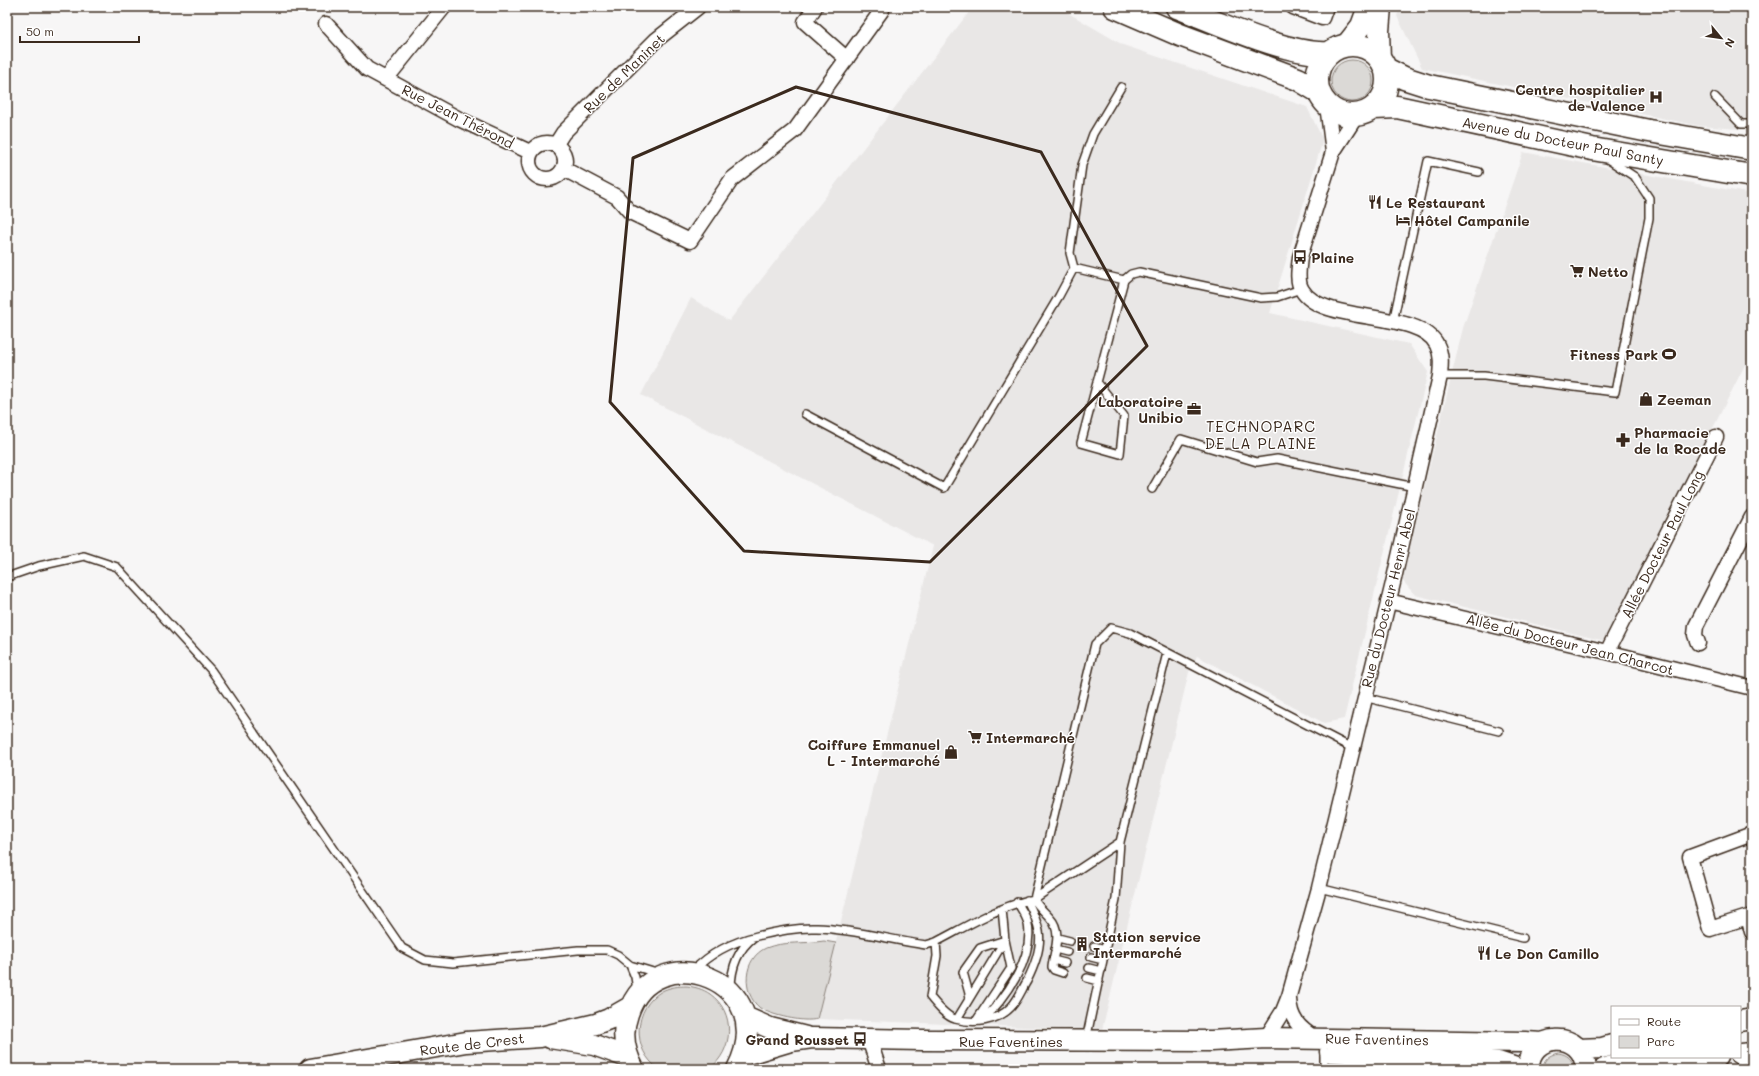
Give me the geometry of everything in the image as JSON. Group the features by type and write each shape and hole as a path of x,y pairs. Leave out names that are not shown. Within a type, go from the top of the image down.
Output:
{"main road":[{"path":"1115,7 1180,35 1298,79 1322,98 1336,112 1346,115 1365,112 1381,100 1386,90 1387,80 1383,64 1379,31 1381,7"},
{"path":"1178,7 1222,25 1307,53 1359,45 1371,50 1383,64"},
{"path":"1322,98 1317,77 1320,64 1361,26 1368,7"},
{"name":"Avenue du Docteur Paul Santy","path":"1383,64 1404,78 1429,86 1649,131 1752,149"},
{"name":"Avenue du Docteur Paul Santy","path":"1365,112 1397,107 1592,149 1752,176"},
{"path":"540,1036 596,1024 609,1019 634,1001 650,983 666,975 679,972 692,972 720,982 731,991 740,1003 745,1017 748,1036 740,1062"},
{"path":"631,1063 624,1040 624,1029 634,1001"},
{"name":"Rue Faventines","path":"745,1017 770,1028 812,1038"},
{"path":"1741,1021 1752,1019"},
{"path":"540,1036 594,1045 631,1063"},
{"name":"Route de Crest","path":"310,1069 466,1042 540,1036"},
{"name":"Rue Faventines","path":"740,1062 790,1042 812,1038 1086,1041 1211,1041 1266,1038 1321,1053 1525,1042 1542,1044 1558,1039 1573,1044 1579,1049 1602,1048 1611,1045"},
{"name":"Rue Faventines","path":"1211,1041 1321,1053 1498,1062 1519,1069"},
{"path":"1530,1069 1531,1056 1542,1044"},
{"path":"1579,1049 1586,1062 1586,1069"},
{"path":"1741,1054 1752,1053"},
{"path":"1604,1069 1629,1062 1647,1060 1695,1060 1710,1058"}],"street":[{"name":"Rue Jean Thérond","path":"386,79 444,7"},
{"name":"Rue de Maninet","path":"556,144 563,133 656,40 698,7"},
{"path":"815,7 805,22 847,59"},
{"path":"564,170 618,197 630,212 690,242 732,179 795,130 882,10 876,7"},
{"path":"1292,7 1322,18 1326,7"},
{"name":"Rue Jean Thérond","path":"326,24 367,69 459,119 530,152"},
{"path":"1322,98 1334,152"},
{"path":"1301,289 1298,270 1300,257 1334,152 1365,112"},
{"path":"541,143 556,144 565,155 564,170 552,179 538,178 529,167 530,152 541,143"},
{"name":"Rue du Docteur Henri Abel","path":"1266,1038 1283,1011 1319,888 1415,487 1440,376 1441,360 1439,350 1434,340 1421,330 1323,306 1306,296 1301,289"},
{"name":"Allée Docteur Paul Long","path":"1607,652 1716,437"},
{"path":"1698,644 1695,635 1696,626 1752,517"},
{"name":"Allée du Docteur Jean Charcot","path":"1388,601 1607,652 1752,688"},
{"path":"1752,834 1690,857 1710,928 1748,917 1752,932"},
{"name":"Rue du Docteur Henri Abel","path":"1288,996 1289,1010 1294,1021 1321,1053"},
{"path":"869,1039 878,1069"}],"lane":[{"path":"805,414 944,488 1052,310 1074,268 1070,253 1082,165 1093,134 1121,87"},
{"path":"1715,96 1741,124 1752,124"},
{"path":"1440,376 1484,376 1615,392 1649,218 1649,198 1635,178 1592,149"},
{"path":"1651,159 1678,156 1698,159"},
{"path":"1393,322 1428,161 1479,172"},
{"path":"1074,268 1124,280"},
{"path":"1097,382 1124,416 1120,454 1081,443 1097,382 1124,280 1131,274 1139,272 1261,298 1277,297 1301,289"},
{"path":"1152,489 1181,440 1258,462 1277,458 1415,487"},
{"path":"7,577 39,566 84,556 117,567 211,670 402,948 425,960 453,963 572,951 608,950 618,955 630,965 666,975"},
{"path":"936,942 937,956 930,997 940,1009 954,1019 978,1021 1001,1016 1012,1006 1033,969 1038,950 1040,932 1031,899 1095,644 1111,628 1130,633 1352,748"},
{"path":"1086,1041 1116,900 1120,842 1167,653"},
{"path":"1364,697 1499,732"},
{"path":"692,972 710,955 727,945 756,936 793,928 839,930 926,945 936,942 1017,902 1031,899 1120,842"},
{"path":"1319,888 1523,938"},
{"path":"1031,899 1053,922 1058,938 1053,960 1054,970 1063,973"},
{"path":"978,1021 991,1012 1002,998 1026,957 1029,939 1028,922 1017,902"},
{"path":"978,1021 1011,968 1005,940 1002,909"},
{"path":"731,991 731,977 740,952 743,947 756,936"},
{"path":"1058,938 1070,941"},
{"path":"957,1019 1005,940"},
{"path":"970,997 963,972 980,948 1005,940"},
{"path":"1094,946 1106,949"},
{"path":"1055,949 1067,952"},
{"path":"1091,957 1103,960"},
{"path":"1053,960 1065,963"},
{"path":"630,965 635,977 634,1001"},
{"path":"1089,968 1101,971"},
{"path":"1087,978 1099,981"}],"highlighted area":[{"path":"796,87 1041,152 1147,346 930,562 744,551 610,402 633,158"}],"shaded area":[{"path":"973,7 1058,7 1123,45 1307,107 1323,140 1270,313 1409,344 1428,372 1344,719 1324,723 1197,656 1189,672 1102,1030 817,1019 933,546 641,395 691,298 729,321"},
{"name":"Centre hospitalier de Valence","path":"1400,7 1752,7 1752,130 1699,126 1422,68 1397,16"},
{"path":"1523,152 1752,194 1752,351 1605,641 1415,595 1402,580 1463,328"}],"green space":[{"path":"1348,60 1356,60 1364,63 1370,69 1373,81 1370,93 1364,99 1356,102 1348,102 1340,99 1334,93 1331,85 1331,77 1334,69 1340,63"},
{"path":"824,941 836,943 817,1019 804,1020 787,1018 765,1011 754,1002 747,985 747,976 749,967 758,953 766,948 780,944"},
{"path":"687,986 705,991 718,1002 728,1021 729,1032 727,1042 717,1061 709,1069 659,1069 650,1061 640,1040 639,1029 641,1018 645,1008 652,998 662,991 674,987"},
{"path":"1558,1053 1569,1058 1574,1069 1543,1069 1545,1060"}],"place":[{"name":"Centre hospitalier de Valence","path":"1656,97"},
{"name":"Le Restaurant","path":"1375,202"},
{"name":"Hôtel Campanile","path":"1403,220"},
{"name":"Plaine","path":"1300,257"},
{"name":"Netto","path":"1577,271"},
{"name":"Fitness Park","path":"1669,354"},
{"name":"Zeeman","path":"1646,399"},
{"name":"Laboratoire Unibio","path":"1194,409"},
{"name":"Pharmacie de la Rocade","path":"1623,440"},
{"name":"Intermarché","path":"975,737"},
{"name":"Coiffure Emmanuel L - Intermarché","path":"951,752"},
{"name":"Station service Intermarché","path":"1082,944"},
{"name":"Le Don Camillo","path":"1484,953"},
{"name":"Grand Rousset","path":"860,1039"}],"district":[{"name":"TECHNOPARC DE LA PLAINE","path":"1261,434"}]}
